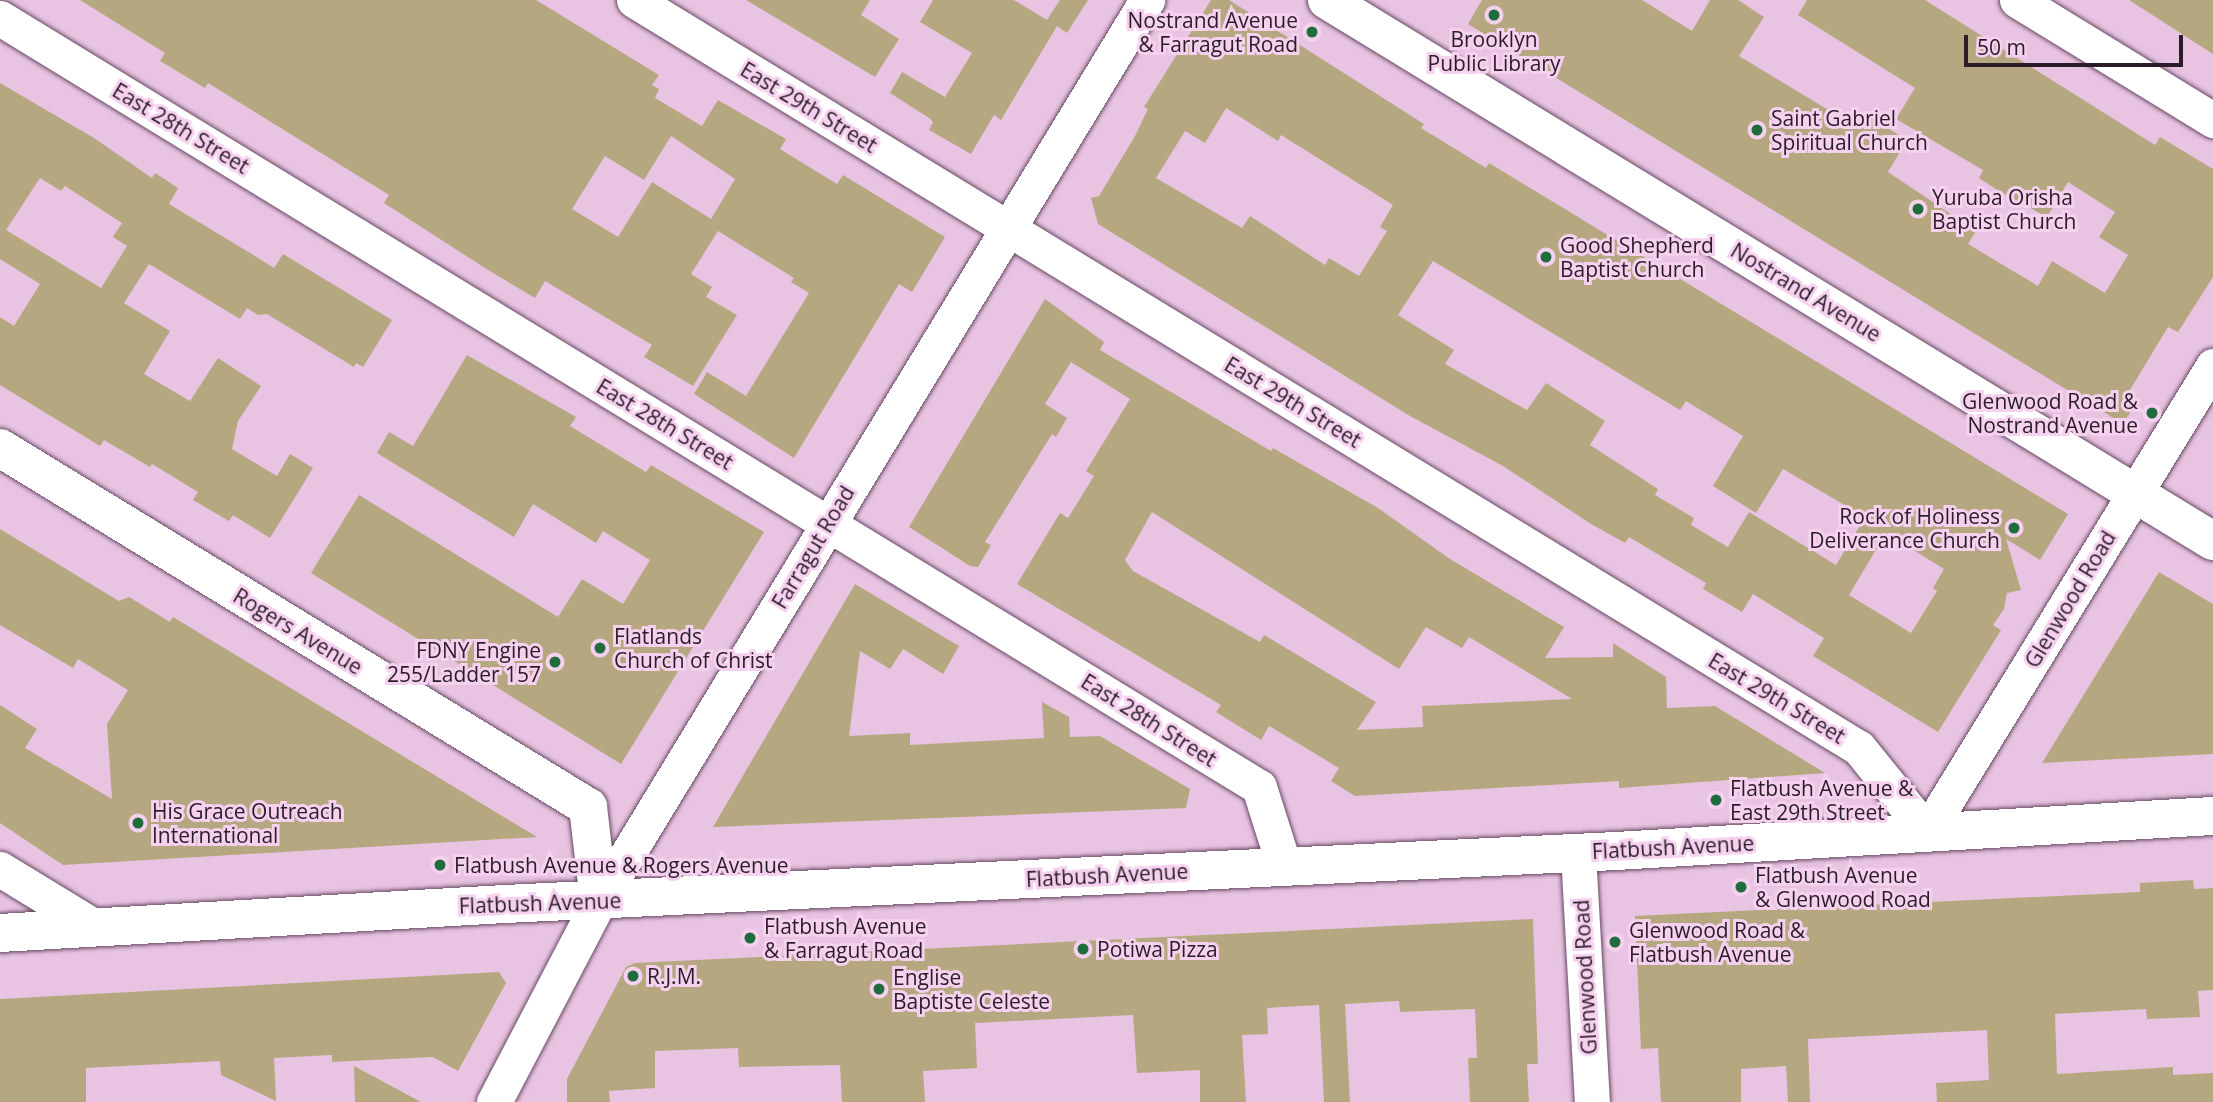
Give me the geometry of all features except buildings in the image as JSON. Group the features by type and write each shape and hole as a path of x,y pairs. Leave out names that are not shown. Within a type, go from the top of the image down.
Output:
{"main road":[{"name":"Nostrand Avenue","path":"1327,0 2213,541"},
{"name":"Rogers Avenue","path":"0,448 588,807 599,901"},
{"name":"Flatbush Avenue","path":"0,933 1578,853 2213,816"}],"street":[{"name":"East 29th Street","path":"634,0 1859,748 1927,832"},
{"name":"Farragut Road","path":"494,1102 599,901 1147,0"},
{"path":"2017,0 2213,120"},
{"name":"East 28th Street","path":"0,18 1259,787 1284,866"},
{"name":"Glenwood Road","path":"1927,832 2213,366"},
{"name":"Glenwood Road","path":"1578,853 1592,1102"},
{"path":"0,869 95,927"}],"place":[{"name":"Brooklyn Public Library","path":"1494,15"},
{"name":"Nostrand Avenue & Farragut Road","path":"1312,32"},
{"name":"Saint Gabriel Spiritual Church","path":"1757,130"},
{"name":"Yuruba Orisha Baptist Church","path":"1918,209"},
{"name":"Good Shepherd Baptist Church","path":"1546,257"},
{"name":"Glenwood Road & Nostrand Avenue","path":"2152,413"},
{"name":"Rock of Holiness Deliverance Church","path":"2014,528"},
{"name":"Flatlands Church of Christ","path":"600,648"},
{"name":"FDNY Engine 255/Ladder 157","path":"555,662"},
{"name":"Flatbush Avenue & East 29th Street","path":"1716,800"},
{"name":"His Grace Outreach International","path":"138,823"},
{"name":"Flatbush Avenue & Rogers Avenue","path":"440,865"},
{"name":"Flatbush Avenue & Glenwood Road","path":"1741,887"},
{"name":"Flatbush Avenue & Farragut Road","path":"750,938"},
{"name":"Glenwood Road & Flatbush Avenue","path":"1615,942"},
{"name":"Potiwa Pizza","path":"1083,949"},
{"name":"R.J.M.","path":"633,976"},
{"name":"Englise Baptiste Celeste","path":"879,989"}]}
